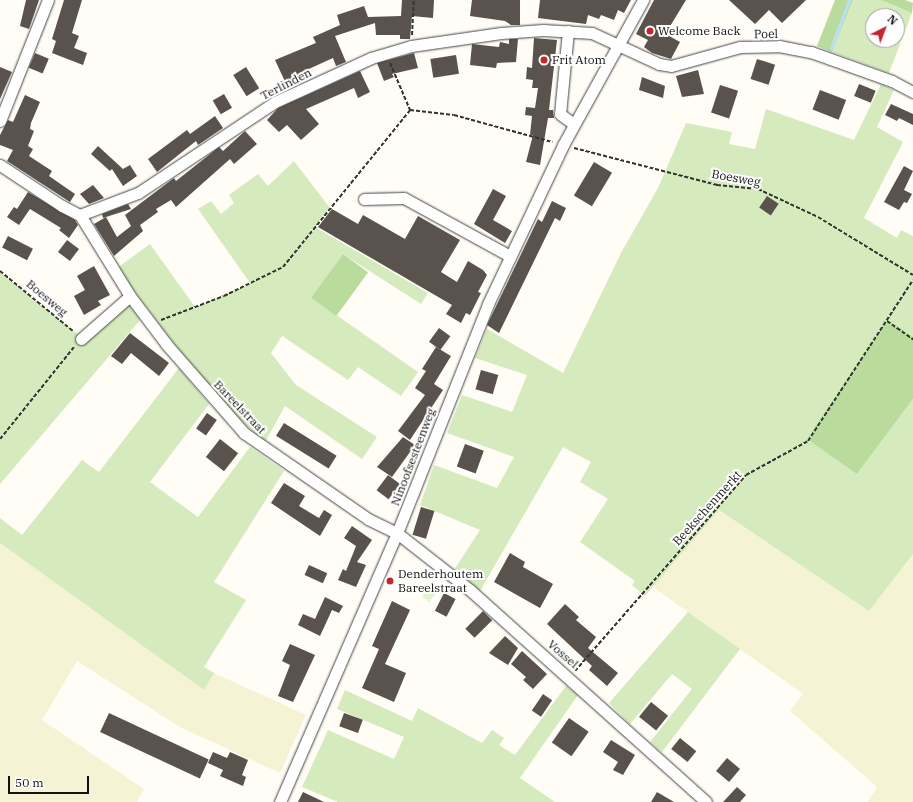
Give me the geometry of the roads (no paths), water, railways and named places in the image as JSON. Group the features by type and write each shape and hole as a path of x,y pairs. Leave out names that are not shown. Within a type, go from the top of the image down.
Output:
{"street":[{"path":"0,121 48,0"},
{"name":"Ninoofsesteenweg","path":"280,802 397,533 488,304 563,145 643,0"},
{"path":"568,31 560,114 574,124"},
{"name":"Terlinden","path":"80,214 138,193 275,102 386,53 411,46 501,33 568,31 592,33 617,45"},
{"name":"Poel","path":"617,45 659,64 671,66 740,47 779,46 811,52 892,81 913,92"},
{"path":"0,165 62,206 80,214"},
{"path":"364,199 404,198 510,256"},
{"name":"Bareelstraat","path":"80,214 130,296 167,345 244,433 368,519 397,533"},
{"path":"82,339 130,296"},
{"name":"Vossel","path":"397,533 470,590 570,677 706,802"}],"waterway":[{"path":"831,48 849,0"}],"place":[{"name":"Welcome Back","path":"650,31"},
{"name":"Frit Atom","path":"544,60"},
{"name":"Denderhoutem Bareelstraat","path":"390,581"}]}
